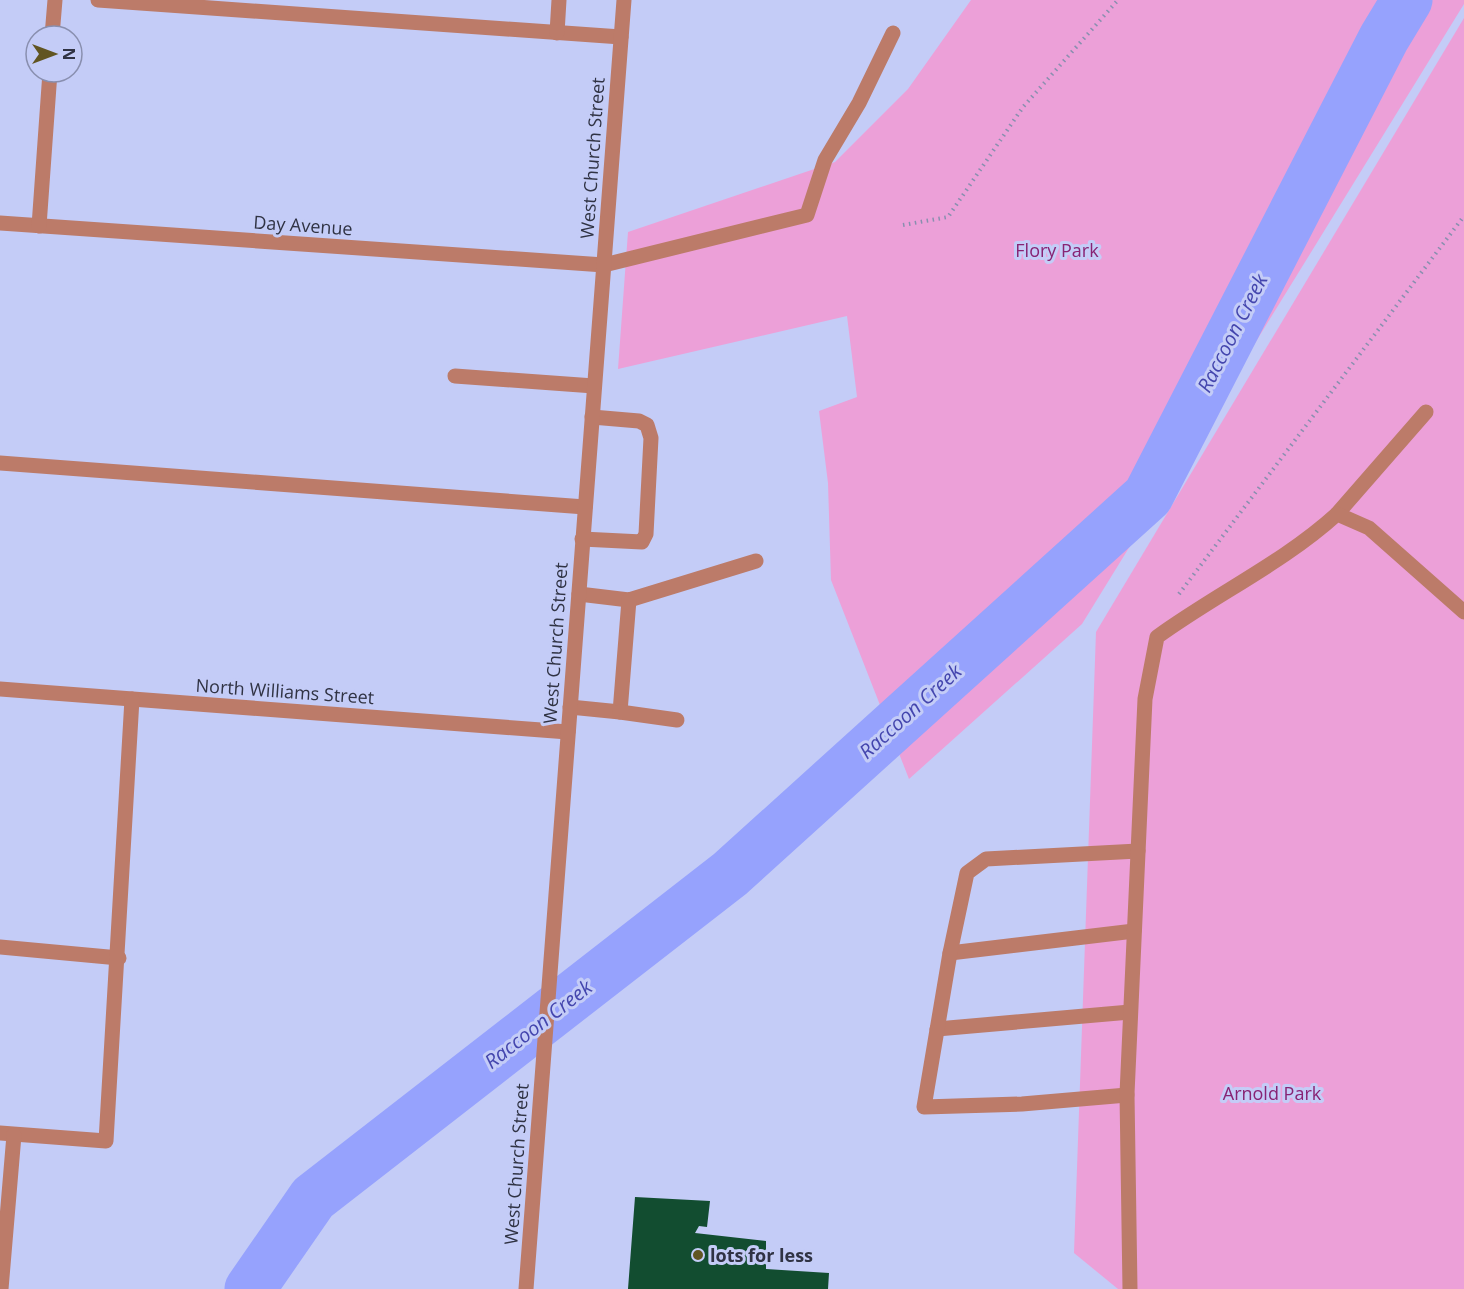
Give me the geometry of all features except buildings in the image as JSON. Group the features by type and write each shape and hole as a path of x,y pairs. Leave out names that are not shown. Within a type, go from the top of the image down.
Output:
{"street":[{"path":"53,24 55,0"},
{"path":"98,0 621,37"},
{"path":"556,33 559,0"},
{"name":"West Church Street","path":"526,1289 624,0"},
{"name":"Day Avenue","path":"0,223 604,265 807,215 825,160 859,103 892,33"},
{"path":"39,226 49,84"},
{"path":"455,376 594,386"},
{"path":"1130,1289 1126,1095 1145,699 1157,637 1198,607 1308,540 1337,514 1426,412"},
{"path":"582,539 634,543 642,542 646,534 651,438 647,425 639,421 592,417"},
{"path":"0,463 585,507"},
{"path":"1337,514 1369,528 1464,612"},
{"path":"579,594 629,600 756,561"},
{"path":"620,712 629,600"},
{"name":"North Williams Street","path":"0,689 568,732"},
{"path":"1,1289 7,1134 106,1141 119,958 132,699"},
{"path":"570,707 677,720"},
{"path":"1126,1095 1022,1104 924,1107 950,953 967,873 986,859 1138,851"},
{"path":"950,953 1134,931"},
{"path":"0,947 119,958"},
{"path":"937,1029 1130,1012"}],"path":[{"path":"903,225 948,217 1023,107 1118,0"},
{"path":"1178,596 1184,585 1464,216"}],"green space":[{"name":"Flory Park","path":"971,0 1464,0 1464,4 1082,624 909,779 831,580 828,483 819,411 857,397 847,316 618,369 628,232 835,162 908,89"},
{"name":"Arnold Park","path":"1464,18 1464,1289 1118,1289 1074,1253 1096,632"}],"waterway":[{"name":"Raccoon Creek","path":"250,1289 313,1198 730,874 1148,496 1384,38 1407,0"}],"place":[{"name":"lots for less","path":"698,1255"}]}
